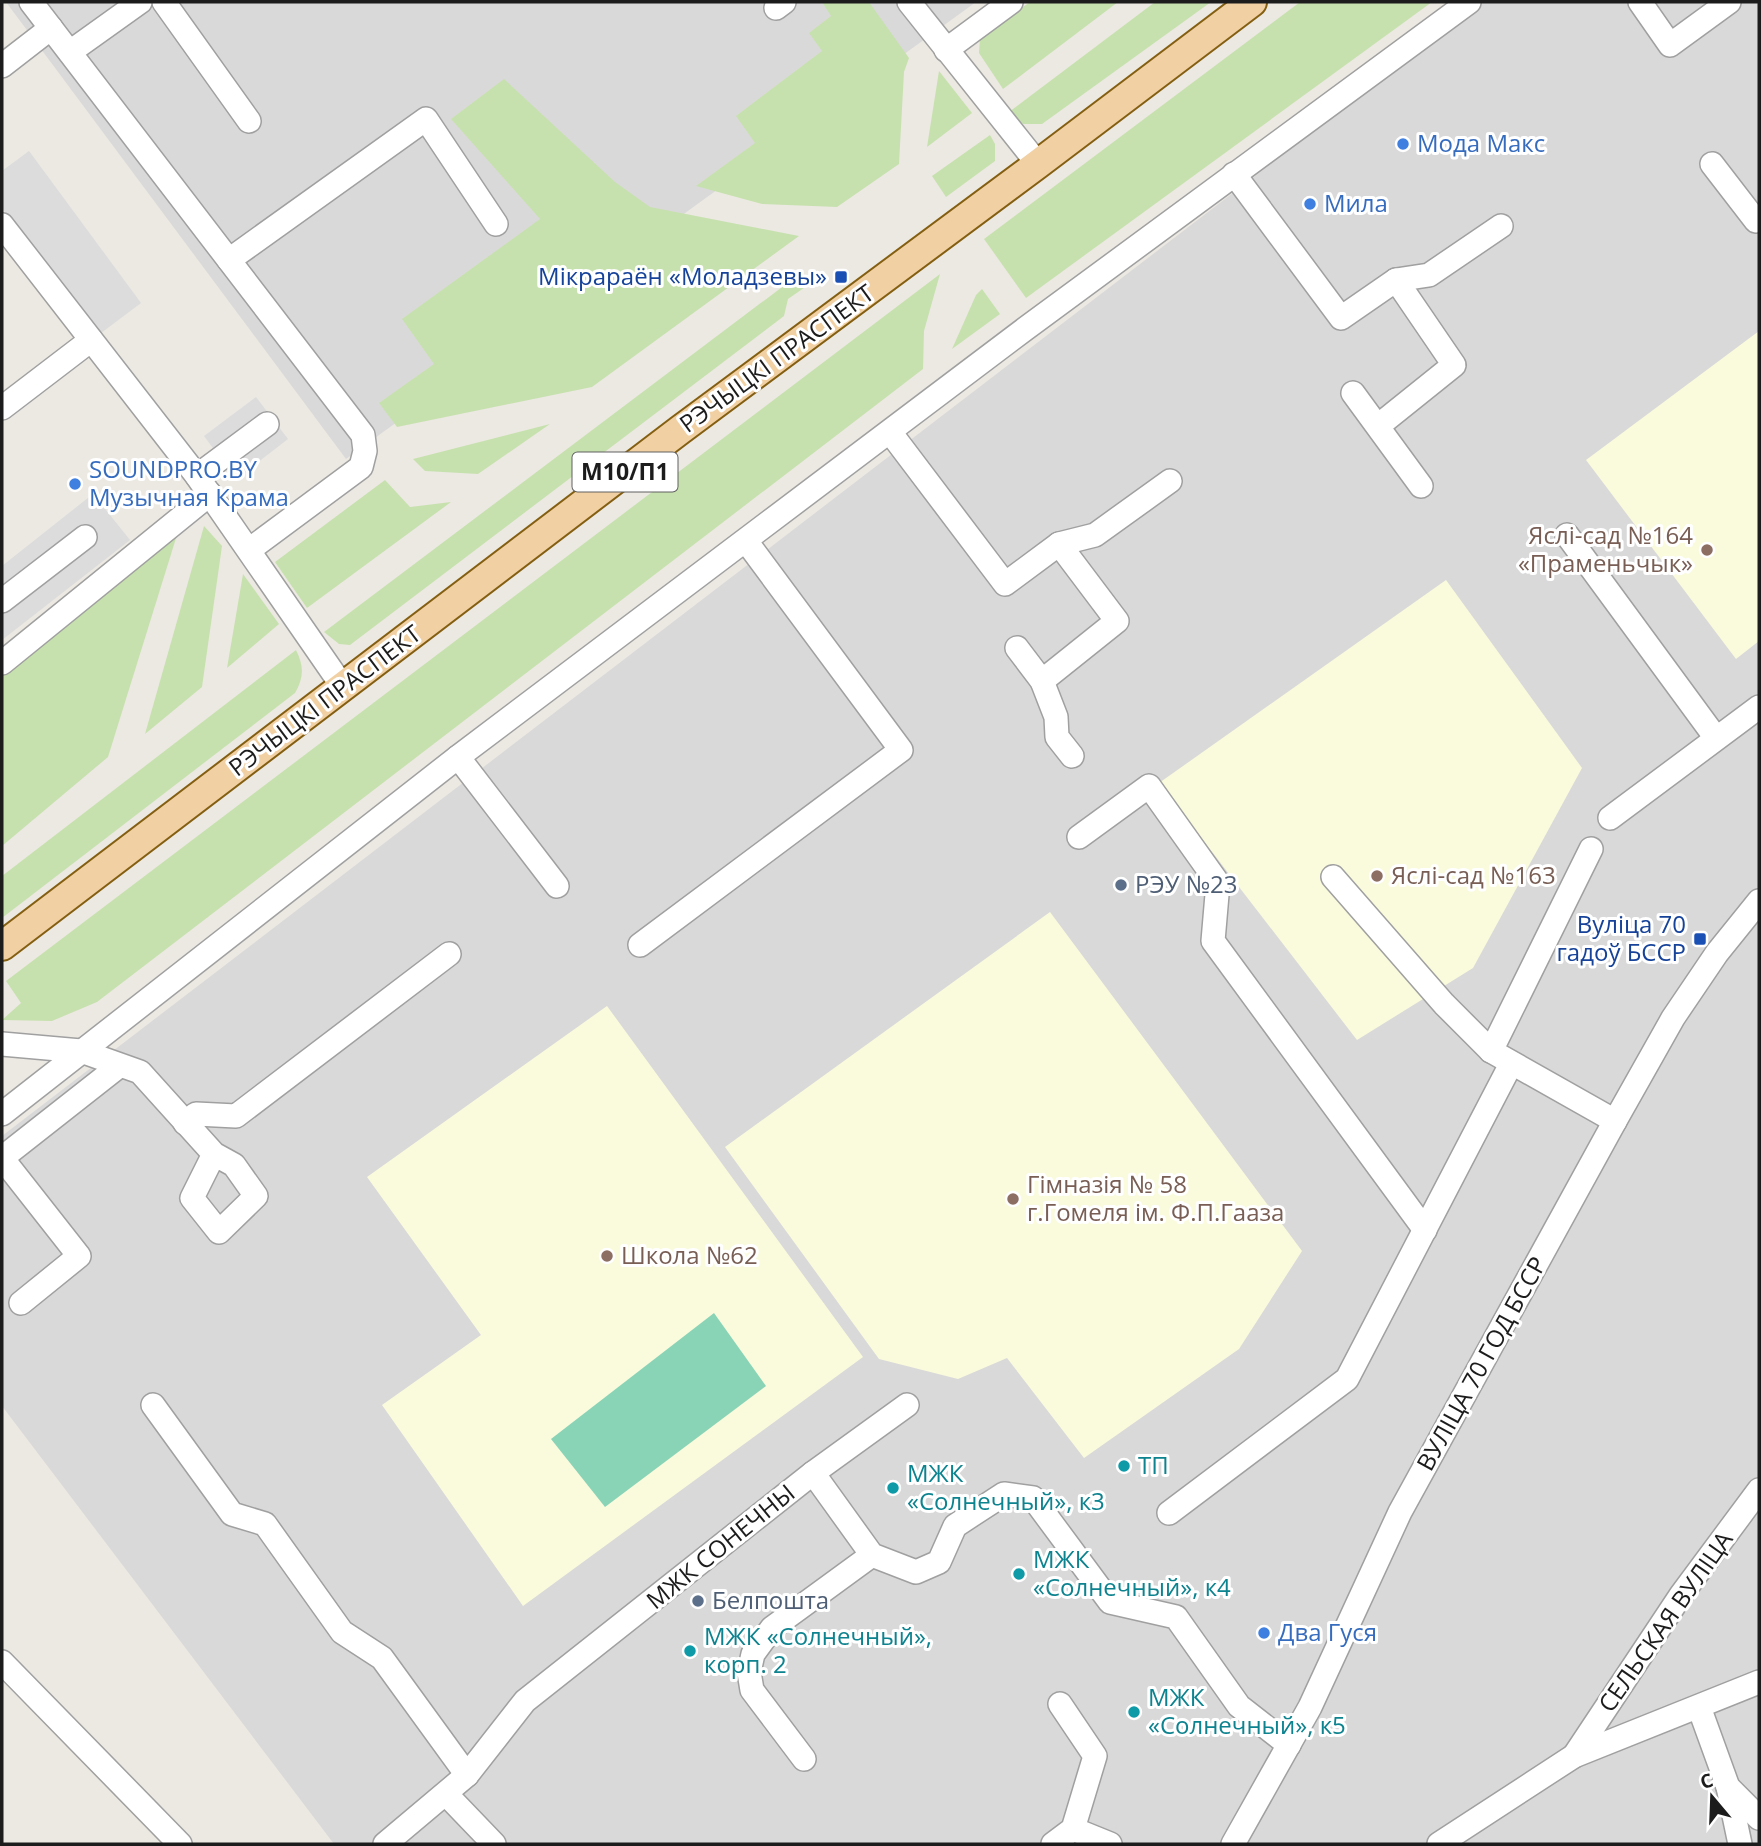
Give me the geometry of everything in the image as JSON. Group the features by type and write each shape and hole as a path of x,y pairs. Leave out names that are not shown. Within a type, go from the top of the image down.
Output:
{"main road":[{"name":"РЭЧЫЦКІ ПРАСПЕКТ","path":"2,946 680,430 1252,2"}],"street":[{"path":"31,2 49,17 70,52 363,435 365,451 361,467 249,550"},
{"path":"70,52 140,2"},
{"path":"909,2 1038,164"},
{"path":"946,50 1011,2"},
{"path":"2,1114 458,757 1234,174 1469,2"},
{"path":"1640,2 1670,46 1729,2"},
{"path":"168,3 249,121"},
{"path":"2,66 49,17"},
{"path":"229,260 426,119 496,224"},
{"path":"1712,164 1756,221 1759,219"},
{"path":"1234,174 1341,318 1396,280 1429,275 1501,226"},
{"path":"2,225 203,485 343,687"},
{"path":"1378,426 1454,365 1396,280"},
{"path":"2,408 91,340"},
{"path":"1353,393 1421,486"},
{"path":"2,663 203,485 267,424"},
{"path":"890,432 1005,584 1059,544 1095,535 1170,481"},
{"path":"1567,535 1716,738"},
{"path":"2,601 85,537"},
{"path":"640,945 901,750 746,541"},
{"path":"1042,681 1117,621 1059,544"},
{"path":"1017,648 1042,681 1056,717 1057,737 1072,756"},
{"path":"1610,818 1759,707"},
{"path":"458,757 557,886"},
{"path":"1079,837 1149,786 1218,883 1213,941 1426,1230"},
{"path":"1490,1051 1591,849"},
{"path":"1333,877 1444,1004 1490,1051 1615,1121"},
{"name":"ВУЛІЦА 70 ГОД БССР","path":"1233,1844 1310,1707 1400,1511 1615,1121 1673,1018 1717,953 1759,901"},
{"path":"186,1123 196,1114 236,1116 449,954"},
{"path":"2,1044 81,1051 140,1072 214,1154"},
{"path":"1169,1513 1347,1379 1511,1064"},
{"path":"21,1303 79,1256 2,1158 119,1066"},
{"path":"153,1405 232,1514 265,1524 342,1632 382,1658 467,1775"},
{"path":"813,1474 907,1405"},
{"name":"МЖК СОНЕЧНЫ","path":"385,1844 467,1775 525,1701 813,1474 872,1555"},
{"name":"СЕЛЬСКАЯ ВУЛІЦА","path":"1574,1756 1681,1595 1759,1490"},
{"path":"804,1759 752,1690 749,1672 753,1654 772,1628 872,1555 916,1572 939,1562 955,1526 1004,1494 1033,1498 1110,1602 1176,1616 1239,1706 1289,1745"},
{"path":"2,1662 180,1844"},
{"path":"1439,1844 1574,1756 1759,1682"},
{"path":"1053,1844 1073,1829 1095,1756 1060,1704"},
{"path":"1699,1707 1728,1787 1740,1844"},
{"path":"1728,1787 1759,1818"},
{"path":"446,1794 494,1844"},
{"path":"1073,1829 1110,1844"}],"shaded area":[{"path":"6,2 976,2 346,459"},
{"path":"1482,2 1759,2 1759,1844 334,1844 2,1406 2,1136"},
{"path":"29,151 141,303 97,336 2,208 2,171"},
{"name":"Яслі-сад №164 «Праменьчык»","path":"1759,331 1759,641 1736,659 1586,460"},
{"path":"256,397 288,439 236,479 204,436"},
{"path":"93,494 130,540 2,640 2,566"},
{"name":"Яслі-сад №163","path":"1446,580 1582,768 1473,968 1357,1040 1159,783"},
{"name":"Гімназія № 58 г.Гомеля ім. Ф.П.Гааза","path":"1050,912 1302,1251 1239,1349 1084,1458 1007,1358 958,1379 879,1359 725,1147"},
{"name":"Школа №62","path":"607,1006 863,1357 523,1606 382,1405 481,1335 367,1177"}],"green space":[{"path":"822,2 869,2 909,58 904,72 899,164 837,207 762,204 696,186 755,143 736,116 822,51 809,33 831,16"},
{"path":"1030,2 1118,2 1003,89 979,53 980,38"},
{"path":"1155,2 1211,2 1042,124 1023,124 1009,112"},
{"path":"1300,2 1432,2 1026,298 984,239"},
{"path":"939,71 972,113 927,147"},
{"path":"504,79 615,182 650,207 799,236 592,387 397,427 379,403 434,364 402,319 540,219 451,119"},
{"path":"990,135 995,144 995,161 946,197 932,176"},
{"path":"802,272 811,283 788,299 784,316 350,645 339,644 324,632"},
{"path":"940,274 924,331 923,369 97,1002 52,1021 2,1020 21,1003 6,981"},
{"path":"982,289 1000,314 952,349 976,295"},
{"path":"550,424 478,474 425,471 413,459"},
{"path":"385,480 410,507 451,502 307,608 275,562"},
{"path":"204,526 222,546 202,687 145,734"},
{"path":"177,535 108,757 2,846 2,677"},
{"path":"243,574 279,624 227,668"},
{"path":"296,650 302,672 295,693 2,918 2,876"},
{"path":"714,1313 766,1386 605,1507 551,1439"}],"place":[{"name":"Мода Макс","path":"1403,144"},
{"name":"Мила","path":"1310,204"},
{"name":"Мікрараён «Моладзевы»","path":"841,277"},
{"name":"SOUNDPRO.BY Музычная Крама","path":"75,484"},
{"name":"Яслі-сад №164 «Праменьчык»","path":"1707,550"},
{"name":"Яслі-сад №163","path":"1377,876"},
{"name":"РЭУ №23","path":"1121,885"},
{"name":"Вуліца 70 гадоў БССР","path":"1700,939"},
{"name":"Гімназія № 58 г.Гомеля ім. Ф.П.Гааза","path":"1013,1199"},
{"name":"Школа №62","path":"607,1256"},
{"name":"ТП","path":"1124,1466"},
{"name":"МЖК «Солнечный», к3","path":"893,1488"},
{"name":"МЖК «Солнечный», к4","path":"1019,1574"},
{"name":"Белпошта","path":"698,1601"},
{"name":"Два Гуся","path":"1264,1633"},
{"name":"МЖК «Солнечный», корп. 2","path":"690,1651"},
{"name":"МЖК «Солнечный», к5","path":"1134,1712"}]}
